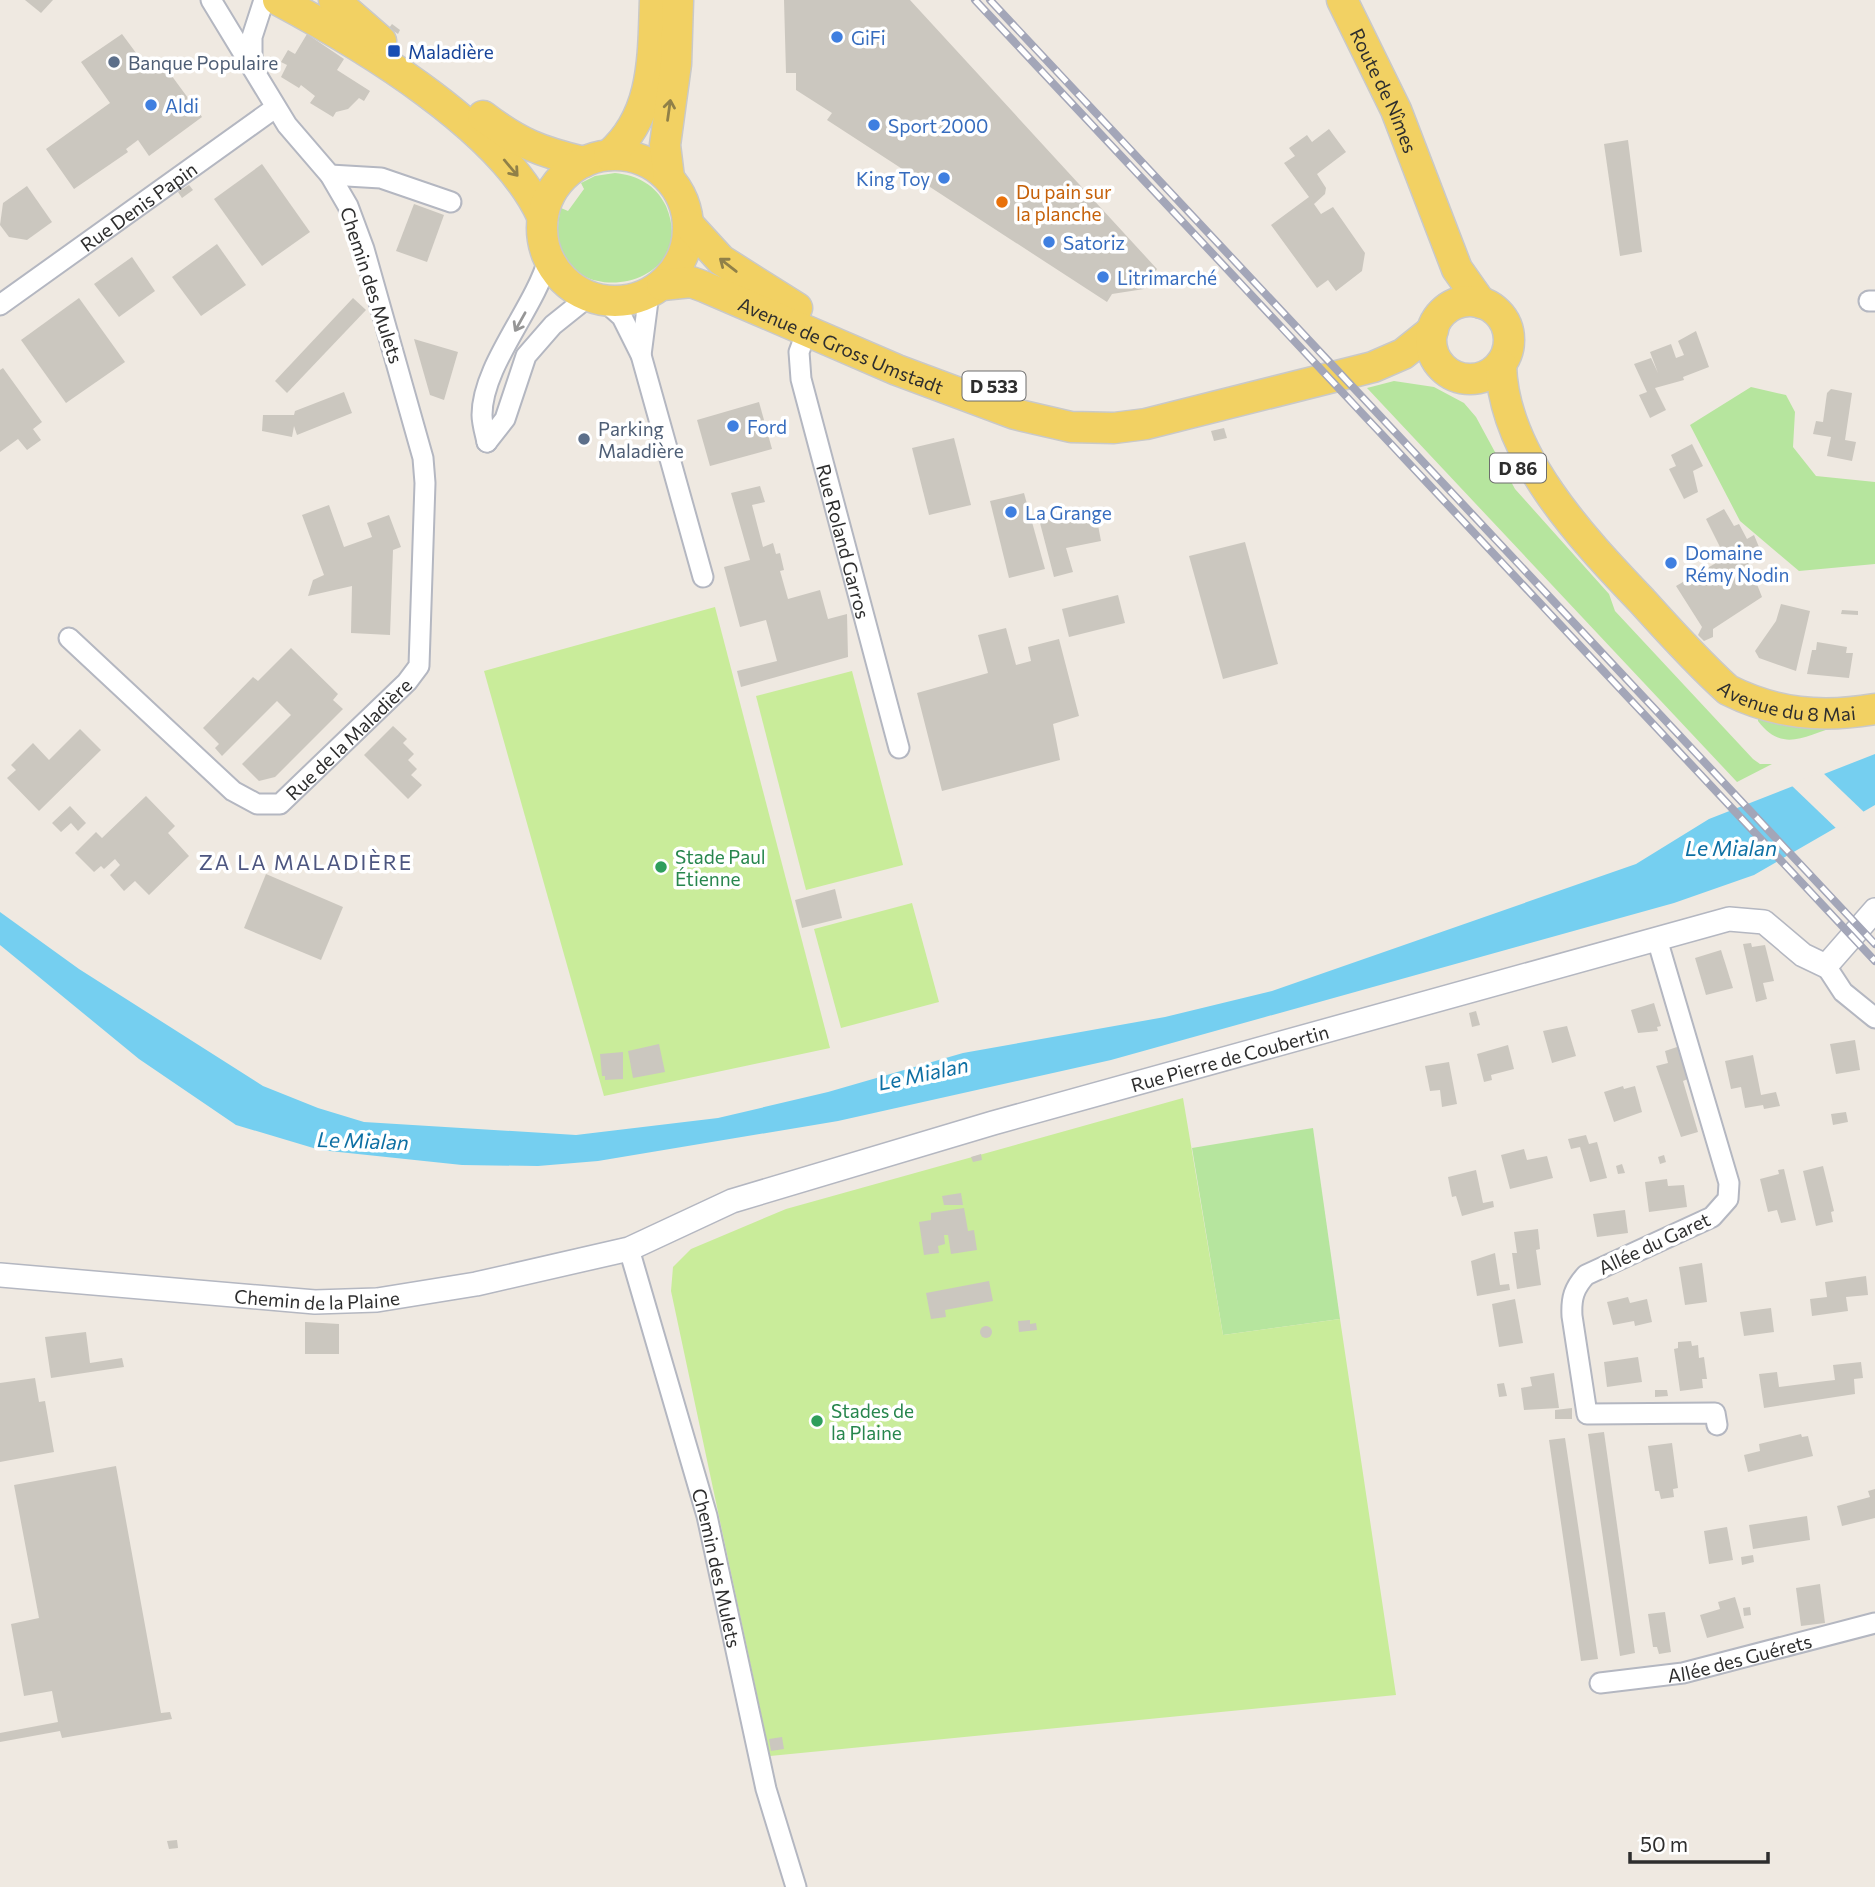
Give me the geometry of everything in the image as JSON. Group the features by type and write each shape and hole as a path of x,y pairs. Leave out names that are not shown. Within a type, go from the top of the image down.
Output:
{"main road":[{"path":"278,0 332,30 473,128 521,180 542,216"},
{"path":"334,0 351,18 517,141 536,150 596,158 641,160 669,178"},
{"path":"655,0 649,90 632,131 556,184 542,216 542,239 548,260 572,288 596,299 620,302 655,289 682,258 688,225 682,200 669,178 665,145 676,64 678,0"},
{"name":"Route de Nîmes","path":"1342,0 1396,110 1457,269 1481,303"},
{"name":"Route de Nîmes","path":"1422,182 1439,261 1437,322"},
{"name":"Avenue de Gross Umstadt","path":"688,225 721,260 741,276 809,315 1016,394 1077,408 1114,410 1145,411 1227,404"},
{"name":"Avenue de Gross Umstadt","path":"655,289 691,282 705,286 897,370 1043,422 1090,428 1124,427 1373,368 1403,354 1437,322"},
{"path":"1460,303 1481,303 1494,309 1507,325 1509,346 1501,365 1489,375 1454,374 1432,347 1437,322 1460,303"},
{"name":"D 86","path":"1501,365 1505,400 1529,456 1546,487 1588,544"},
{"name":"Avenue de Gross Umstadt","path":"1373,368 1454,374"},
{"name":"D 86","path":"1454,374 1481,399 1515,463 1537,495 1588,544"},
{"name":"Avenue du 8 Mai","path":"1588,544 1728,690 1754,704 1786,712 1849,713 1875,709"},
{"name":"Avenue du 8 Mai","path":"1709,669 1787,694 1817,697 1875,691"}],"street":[{"name":"Chemin des Mulets","path":"211,0 275,108 330,175 348,206 364,249 423,458 425,483"},
{"name":"Chemin des Mulets","path":"253,72 252,37 264,0"},
{"name":"Rue Denis Papin","path":"1,304 275,108"},
{"path":"330,175 381,178 451,202"},
{"path":"548,260 539,287 491,379 482,414 487,442 505,419 526,356 553,325 596,299 622,317 641,355 703,578"},
{"path":"641,355 655,289"},
{"name":"Rue Roland Garros","path":"806,332 799,352 801,379 899,748"},
{"name":"Rue de la Maladière","path":"69,638 233,791 257,804 281,804 407,682 419,666 425,483"},
{"path":"1875,910 1826,966 1843,992 1875,1018"},
{"name":"Rue Pierre de Coubertin","path":"629,1249 732,1200 993,1123 1729,919 1764,922 1803,955 1826,966"},
{"name":"Allée du Garet","path":"1657,939 1728,1183 1728,1199 1712,1217 1586,1275 1576,1286 1571,1302 1572,1316 1587,1414 1715,1413 1717,1425"},
{"name":"Chemin des Mulets","path":"629,1249 708,1516 766,1789 796,1887"},
{"name":"Chemin de la Plaine","path":"0,1275 315,1303 377,1300 476,1284 629,1249"},
{"name":"Allée des Guérets","path":"1600,1682 1683,1674 1875,1623"}],"green space":[{"path":"615,173 645,182 657,192 666,206 672,237 662,260 643,276 618,282 592,280 571,267 559,243 561,208 568,211 584,189 581,183 595,176"},
{"path":"1394,381 1434,387 1464,403 1476,417 1515,489 1609,594 1615,611 1753,759 1760,764 1772,764 1737,782 1367,388"},
{"path":"1751,387 1786,395 1795,412 1793,447 1816,476 1875,482 1875,564 1799,571 1740,521 1690,425"},
{"name":"Stade Paul Étienne","path":"715,607 830,1048 604,1096 484,671"},
{"path":"852,671 903,865 806,890 756,696"},
{"path":"1758,715 1839,726 1805,737 1786,739 1767,731 1758,721"},
{"path":"912,903 939,1002 841,1028 814,929"},
{"path":"1183,1098 1223,1335 1340,1319 1396,1695 770,1756 671,1291 673,1267 691,1249 786,1209"},
{"path":"1313,1128 1340,1319 1223,1335 1192,1148"}],"water":[{"name":"Le Mialan","path":"1875,754 1875,805 1754,875 1674,903 1111,1060 838,1121 598,1161 538,1166 462,1165 320,1150 236,1125 139,1059 0,945 0,912 79,969 263,1086 318,1108 364,1122 576,1135 718,1118 828,1092 963,1053 1165,1017 1272,991 1636,864 1709,819"}],"pier":[{"path":"1822,772 1866,814 1839,831 1790,784"}],"building":[{"path":"25,0 53,0 41,13"},
{"path":"784,0 910,0 1157,269 1144,289 1112,294 1107,302 827,120 832,113 796,90 796,73 786,73"},
{"path":"392,24 400,30 398,34 389,28"},
{"path":"122,34 142,61 138,71 150,73 163,64 202,117 149,156 138,140 126,149 128,152 74,189 46,149 110,103 81,62"},
{"path":"307,34 344,59 337,70 370,91 364,101 359,98 348,109 336,112 333,117 310,103 315,96 301,85 299,88 281,77 287,65 281,62 288,50 295,54"},
{"path":"1329,129 1346,152 1317,174 1326,188 1325,194 1314,204 1321,214 1333,207 1365,253 1362,271 1336,291 1328,280 1317,288 1271,225 1309,197 1284,163 1295,156 1289,148 1307,135 1312,142"},
{"path":"1628,140 1642,252 1620,256 1604,144"},
{"path":"262,164 310,232 262,266 214,199"},
{"path":"189,185 193,190 182,198 178,192"},
{"path":"27,186 52,222 27,240 9,237 0,225 3,203"},
{"path":"414,204 444,215 427,262 396,251"},
{"path":"217,244 246,285 201,316 172,277"},
{"path":"132,257 155,291 119,317 94,284"},
{"path":"1156,276 1162,279 1156,288 1151,285"},
{"path":"79,298 125,362 66,403 21,340"},
{"path":"353,298 366,310 287,393 275,381"},
{"path":"1696,331 1709,367 1683,377 1684,380 1655,388 1666,410 1650,418 1639,395 1647,392 1634,364 1651,358 1658,373 1650,352 1671,344 1676,358 1684,355 1678,341"},
{"path":"414,339 458,352 444,400 430,395"},
{"path":"3,368 42,422 33,429 41,440 27,450 18,439 0,452 0,370"},
{"path":"1831,389 1852,393 1845,440 1856,442 1852,461 1827,456 1831,437 1813,434 1816,421 1823,422 1827,393"},
{"path":"344,392 352,413 297,435 294,426 292,437 262,431 263,415 294,415 295,411"},
{"path":"759,402 772,449 710,466 697,420"},
{"path":"1224,428 1227,438 1214,441 1211,431"},
{"path":"954,438 971,505 929,515 912,448"},
{"path":"1692,444 1703,466 1693,471 1698,492 1684,499 1669,469 1676,466 1671,455"},
{"path":"760,486 765,502 752,505 763,547 773,543 776,554 780,553 784,570 780,571 788,599 820,590 828,619 847,614 848,657 741,687 737,671 777,661 766,620 740,627 724,567 750,560 731,493"},
{"path":"1024,493 1045,569 1009,578 990,501"},
{"path":"329,505 344,547 372,537 367,523 389,515 401,547 393,550 390,635 351,633 352,586 308,596 313,580 324,575 302,515"},
{"path":"1079,509 1080,513 1095,509 1101,541 1066,548 1073,572 1054,577 1040,523"},
{"path":"1724,509 1734,526 1739,524 1747,539 1754,535 1759,547 1745,554 1762,597 1713,629 1713,637 1704,641 1698,635 1702,627 1676,586 1730,555 1728,550 1723,553 1706,519"},
{"path":"1245,542 1278,664 1223,679 1189,556"},
{"path":"1118,595 1125,623 1069,637 1062,609"},
{"path":"1781,604 1810,611 1796,671 1759,658 1755,651 1776,621"},
{"path":"1842,610 1858,611 1858,615 1841,614"},
{"path":"1006,628 1016,665 1031,661 1028,647 1059,639 1079,716 1053,724 1060,760 942,791 917,693 988,673 978,635"},
{"path":"1817,642 1847,647 1846,653 1853,653 1849,678 1807,674 1812,650 1816,650"},
{"path":"291,648 338,694 333,700 343,709 275,777 259,781 242,764 291,715 277,701 222,756 215,748 219,744 203,728 253,677 258,681"},
{"path":"393,726 407,739 403,743 414,754 408,760 417,769 411,775 422,785 408,799 364,755"},
{"path":"80,729 101,750 39,811 7,778 16,770 11,765 33,743 49,760"},
{"path":"146,796 175,826 168,833 189,856 149,895 135,881 124,891 110,875 120,865 115,859 104,869 101,866 94,872 75,853 96,832 102,838"},
{"path":"70,806 86,823 78,831 71,823 61,832 52,823"},
{"path":"266,874 343,907 321,960 244,928"},
{"path":"835,889 842,918 802,928 795,900"},
{"path":"1751,943 1752,947 1765,945 1774,981 1763,983 1767,999 1756,1002 1743,944"},
{"path":"1721,950 1733,988 1706,995 1695,958"},
{"path":"1654,1003 1661,1026 1657,1027 1658,1031 1638,1033 1631,1010"},
{"path":"1476,1011 1480,1025 1472,1027 1469,1013"},
{"path":"1567,1026 1576,1056 1552,1063 1543,1031"},
{"path":"1855,1040 1860,1070 1836,1074 1830,1044"},
{"path":"659,1044 665,1072 633,1078 628,1051"},
{"path":"1508,1045 1514,1069 1491,1075 1492,1080 1484,1082 1477,1054"},
{"path":"1680,1046 1690,1078 1683,1081 1698,1132 1681,1137 1656,1066 1668,1063 1665,1051"},
{"path":"623,1052 623,1079 605,1080 605,1076 602,1076 600,1054"},
{"path":"1753,1055 1761,1095 1776,1092 1780,1106 1745,1108 1741,1087 1731,1089 1725,1061"},
{"path":"1449,1062 1457,1104 1442,1107 1440,1090 1430,1091 1425,1066"},
{"path":"1623,1086 1624,1089 1635,1086 1642,1112 1614,1122 1604,1092"},
{"path":"1846,1112 1848,1122 1833,1125 1831,1114"},
{"path":"1586,1135 1589,1144 1597,1142 1607,1178 1590,1182 1580,1147 1571,1149 1568,1139"},
{"path":"1524,1149 1527,1160 1547,1156 1553,1178 1510,1189 1501,1155"},
{"path":"981,1154 982,1160 973,1162 971,1157"},
{"path":"1664,1155 1666,1162 1660,1164 1658,1157"},
{"path":"1622,1164 1625,1173 1618,1174 1616,1166"},
{"path":"1823,1166 1834,1211 1831,1212 1833,1222 1816,1226 1803,1171"},
{"path":"1784,1169 1796,1220 1781,1223 1777,1210 1768,1212 1760,1179 1779,1174 1778,1170"},
{"path":"1476,1170 1483,1203 1493,1201 1494,1207 1462,1216 1456,1196 1452,1197 1448,1177"},
{"path":"1667,1179 1668,1186 1684,1185 1687,1207 1649,1212 1645,1182"},
{"path":"961,1193 963,1205 944,1205 942,1196"},
{"path":"964,1208 968,1231 974,1230 977,1250 951,1254 948,1235 944,1235 945,1244 938,1246 939,1253 924,1255 919,1222 931,1220 931,1213"},
{"path":"1625,1210 1628,1233 1597,1237 1593,1214"},
{"path":"1538,1229 1540,1249 1536,1250 1541,1285 1517,1289 1512,1253 1517,1253 1514,1232"},
{"path":"1495,1253 1500,1285 1509,1284 1510,1290 1477,1296 1471,1261"},
{"path":"1702,1263 1707,1302 1685,1305 1679,1267"},
{"path":"1866,1276 1868,1295 1846,1297 1848,1311 1812,1316 1810,1299 1827,1297 1825,1282"},
{"path":"989,1281 993,1301 945,1310 946,1317 931,1319 926,1293"},
{"path":"1628,1297 1630,1303 1647,1299 1652,1322 1635,1326 1634,1321 1613,1325 1607,1302"},
{"path":"1515,1299 1523,1343 1499,1347 1492,1304"},
{"path":"1771,1308 1774,1332 1744,1336 1740,1312"},
{"path":"1030,1320 1030,1324 1036,1323 1037,1330 1019,1332 1018,1321"},
{"path":"305,1322 339,1324 339,1354 305,1354"},
{"path":"986,1326 992,1332 986,1338 980,1332"},
{"path":"86,1332 90,1363 122,1358 124,1367 51,1378 45,1337"},
{"path":"1691,1341 1692,1346 1698,1345 1699,1358 1704,1357 1707,1379 1702,1379 1703,1388 1680,1391 1674,1349 1678,1348 1678,1342"},
{"path":"1638,1357 1642,1382 1607,1387 1604,1362"},
{"path":"1861,1362 1863,1378 1854,1379 1855,1394 1764,1408 1759,1374 1777,1372 1779,1387 1835,1380 1833,1365"},
{"path":"1554,1373 1559,1408 1524,1410 1521,1388 1532,1386 1530,1377"},
{"path":"35,1378 39,1402 45,1401 54,1452 0,1462 0,1383"},
{"path":"1504,1383 1507,1396 1499,1397 1497,1384"},
{"path":"1655,1390 1667,1390 1668,1396 1655,1397"},
{"path":"1572,1408 1572,1419 1555,1419 1555,1410"},
{"path":"1604,1432 1635,1653 1620,1656 1588,1434"},
{"path":"1801,1434 1802,1437 1808,1436 1813,1456 1748,1472 1744,1455 1760,1451 1759,1444"},
{"path":"1565,1438 1598,1659 1581,1661 1549,1440"},
{"path":"1672,1443 1678,1488 1673,1489 1674,1497 1661,1499 1659,1491 1655,1491 1648,1446"},
{"path":"116,1466 161,1713 170,1712 172,1719 62,1738 60,1731 0,1742 0,1733 58,1722 52,1691 24,1696 11,1624 39,1618 14,1485"},
{"path":"1875,1489 1875,1518 1842,1526 1837,1506 1870,1497 1868,1491"},
{"path":"1807,1516 1810,1540 1753,1549 1749,1525"},
{"path":"1727,1527 1733,1560 1709,1564 1704,1531"},
{"path":"1753,1555 1754,1562 1742,1565 1741,1557"},
{"path":"1820,1584 1825,1623 1801,1626 1796,1588"},
{"path":"1735,1597 1744,1628 1707,1638 1700,1615 1720,1609 1718,1602"},
{"path":"1750,1607 1751,1615 1744,1616 1743,1608"},
{"path":"1665,1612 1671,1652 1659,1654 1657,1647 1653,1647 1648,1614"},
{"path":"782,1737 784,1749 771,1751 769,1739"},
{"path":"177,1840 178,1848 169,1849 167,1841"}],"railway":[{"path":"975,0 1875,961"},
{"path":"990,0 1875,944"}],"place":[{"name":"GiFi","path":"837,37"},
{"name":"Maladière","path":"394,51"},
{"name":"Banque Populaire","path":"114,62"},
{"name":"Aldi","path":"151,105"},
{"name":"Sport 2000","path":"874,125"},
{"name":"King Toy","path":"944,178"},
{"name":"Du pain sur la planche","path":"1002,202"},
{"name":"Satoriz","path":"1049,242"},
{"name":"Litrimarché","path":"1103,277"},
{"name":"Ford","path":"733,426"},
{"name":"Parking Maladière","path":"584,439"},
{"name":"La Grange","path":"1011,512"},
{"name":"Domaine Rémy Nodin","path":"1671,563"},
{"name":"Stade Paul Étienne","path":"661,867"},
{"name":"Stades de la Plaine","path":"817,1421"}],"district":[{"name":"ZA LA MALADIÈRE","path":"306,861"}]}
